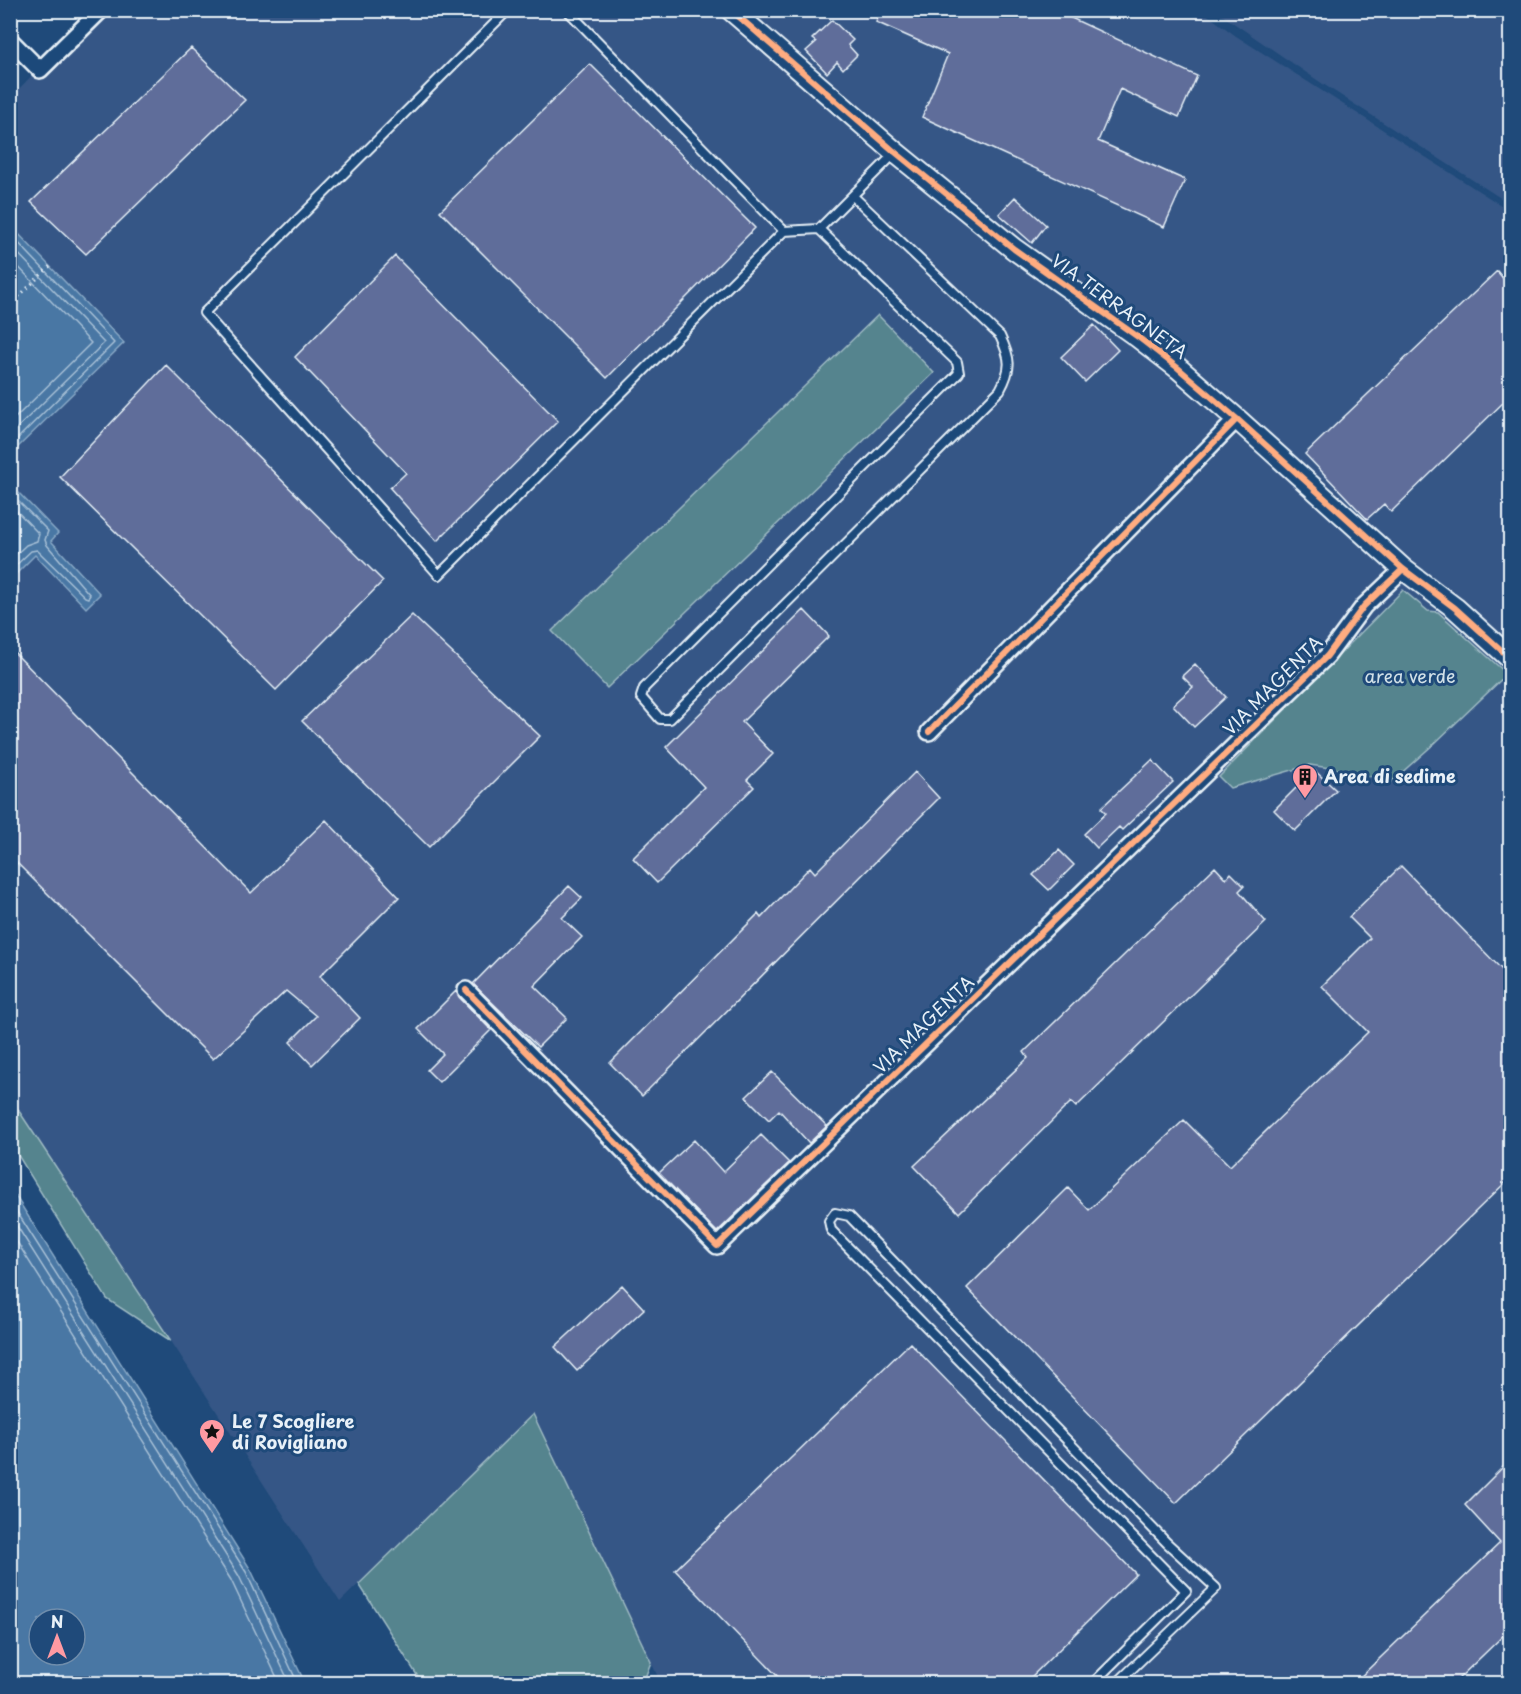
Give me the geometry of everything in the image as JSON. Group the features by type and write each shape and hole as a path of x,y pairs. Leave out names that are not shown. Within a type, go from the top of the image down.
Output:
{"street":[{"path":"10,40 40,70 101,10"},
{"name":"VIA TERRAGNETA","path":"731,10 896,152 1014,249 1138,337 1237,419 1403,569 1455,608 1510,658"},
{"path":"929,732 1237,419"},
{"name":"VIA MAGENTA","path":"466,990 717,1246 1328,656 1364,606 1403,569"}],"lane":[{"path":"508,10 204,313 439,575 784,231 819,229 896,152"},
{"path":"567,10 784,231"},
{"path":"819,229 957,362 959,373 644,688 641,697 660,719 670,719 1000,390 1008,375 1009,354 1000,336 853,196"},
{"path":"1092,1683 1186,1591 831,1230 829,1221 835,1213 849,1216 1167,1543 1216,1588 1116,1683"}],"path":[{"path":"10,305 50,266"}],"shaded area":[{"path":"95,11 1202,11 1236,36 1510,211 1510,1683 661,1683 533,1414 340,1602 11,1099 11,579 35,555 86,607 100,594 51,541 58,533 11,485 11,454 124,343 11,226 10,98"},
{"path":"1216,11 1510,11 1510,204 1323,84"}],"green space":[{"path":"878,315 934,373 607,688 552,631"},
{"name":"area verde","path":"1403,590 1428,611 1438,612 1507,674 1390,783 1356,772 1310,765 1230,788 1219,777"},
{"path":"11,1099 171,1341 107,1299 11,1144"},
{"path":"533,1414 651,1662 643,1683 422,1683 359,1584"}],"water":[{"path":"11,226 124,343 11,454"},
{"path":"11,485 58,533 51,541 100,594 86,608 35,555 11,579"},
{"path":"11,1189 251,1570 305,1683 11,1683"}],"building":[{"path":"881,10 1054,10 1197,76 1179,117 1120,89 1098,141 1185,180 1164,227 922,117 948,54 876,22"},
{"path":"832,20 853,40 848,45 857,55 843,69 837,62 827,73 806,51 816,42 812,39"},
{"path":"191,48 245,100 86,254 31,202"},
{"path":"590,64 755,228 607,378 440,211"},
{"path":"1015,197 1046,225 1032,243 999,214"},
{"path":"395,256 558,421 437,541 390,488 406,473 295,357"},
{"path":"1497,271 1510,287 1510,396 1391,512 1384,504 1367,519 1305,454"},
{"path":"1094,325 1118,350 1085,382 1061,357"},
{"path":"166,365 383,581 276,690 60,477"},
{"path":"804,610 829,636 742,722 773,754 747,780 754,787 657,883 633,858 704,787 666,747"},
{"path":"412,615 540,736 429,847 302,721"},
{"path":"10,648 251,893 326,820 399,897 320,976 360,1018 312,1065 290,1042 316,1016 286,991 213,1059 10,856"},
{"path":"1195,664 1226,697 1194,727 1173,705 1193,687 1182,676"},
{"path":"1152,760 1173,782 1122,830 1119,827 1097,848 1084,834 1106,813 1101,808"},
{"name":"Area di sedime","path":"1314,770 1336,790 1295,831 1274,810"},
{"path":"915,772 939,798 642,1096 610,1063 758,914 761,918 810,867 815,873"},
{"path":"1059,850 1074,865 1049,890 1033,875"},
{"path":"1401,866 1510,978 1510,1178 1176,1503 967,1288 1068,1188 1089,1210 1184,1120 1230,1166 1368,1032 1322,986 1370,938 1349,917"},
{"path":"1215,867 1226,879 1231,873 1244,886 1239,891 1266,922 1076,1107 1071,1102 959,1213 914,1166 1028,1058 1024,1052"},
{"path":"569,886 582,898 562,918 582,937 534,986 567,1018 538,1047 473,984"},
{"path":"456,991 491,1030 439,1082 427,1070 443,1054 418,1029"},
{"path":"772,1072 827,1126 809,1143 779,1110 769,1120 746,1097"},
{"path":"761,1135 789,1163 717,1232 659,1173 694,1140 723,1172"},
{"path":"622,1285 644,1309 577,1371 555,1347"},
{"path":"910,1343 1136,1574 1025,1683 784,1683 675,1570"},
{"path":"1510,1460 1510,1629 1454,1683 1354,1683 1500,1543 1465,1505"}],"cycle path":[{"path":"731,10 895,152 1014,249 1178,368 1403,569 1455,608 1510,658"},
{"path":"929,732 1237,419"},
{"path":"466,990 717,1246 1327,656 1364,606 1403,569"}],"place":[{"name":"Area di sedime","path":"1305,800"},
{"name":"Le 7 Scogliere di Rovigliano","path":"212,1455"}]}
